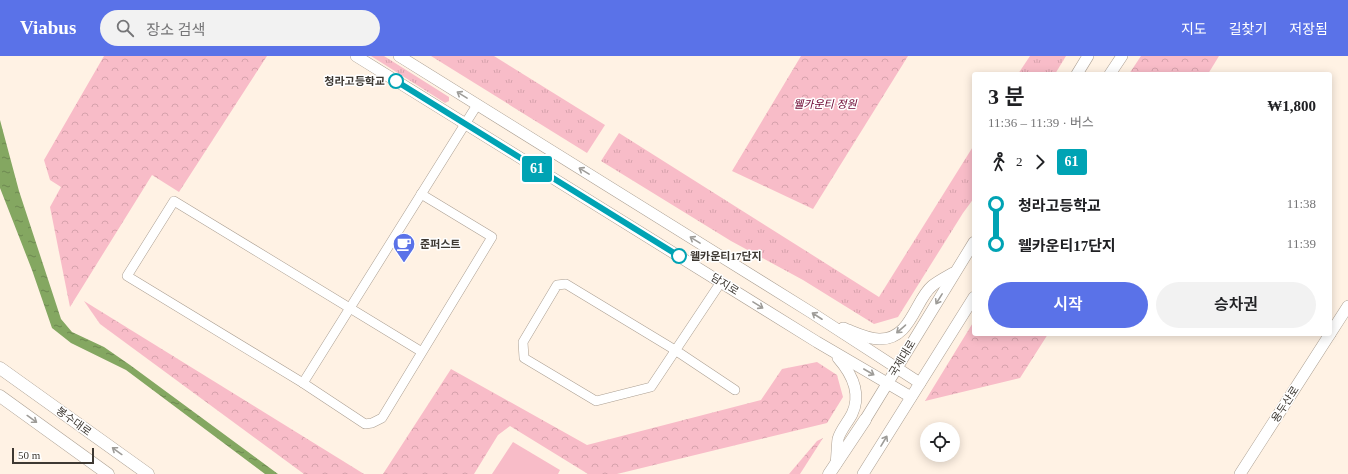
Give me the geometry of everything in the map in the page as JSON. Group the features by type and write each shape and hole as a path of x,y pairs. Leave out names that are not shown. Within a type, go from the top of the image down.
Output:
{"main road":[{"name":"봉수대로","path":"0,368 148,474"},
{"path":"0,396 108,474"},
{"name":"국제대로","path":"833,469 865,420"}],"street":[{"name":"담지로","path":"356,56 817,342 911,397"},
{"path":"399,56 831,324 896,368 920,382"},
{"path":"1078,72 1088,56"},
{"path":"1111,72 1122,56"},
{"path":"303,383 477,105"},
{"path":"421,194 492,237 382,418 372,423 365,424 303,383 127,276 174,201 422,352"},
{"name":"국제대로","path":"865,420 972,245"},
{"path":"831,324 878,339 886,338 904,328 931,286 956,272"},
{"path":"721,282 675,350 651,387 596,401 524,358 523,342 557,285 566,284 675,350 735,390"},
{"path":"863,474 972,300"},
{"name":"용두산로","path":"1332,331 1348,306"},
{"path":"817,342 836,349 848,348 850,344 831,324"},
{"name":"용두산로","path":"1240,474 1329,336"},
{"path":"817,342 837,356 848,369 856,392 856,402 852,414 838,437 833,469"}],"green space":[{"path":"104,56 267,56 179,192 152,175 70,307 50,207 61,187 50,180 44,160"},
{"path":"371,56 384,56 449,97 449,101 445,103"},
{"path":"431,56 494,56 605,125 587,153"},
{"name":"웰카운티 정원","path":"801,56 908,56 813,209 732,171"},
{"path":"1030,56 1066,56 1056,72 1019,72"},
{"path":"1141,56 1219,56 1209,72 1130,72"},
{"path":"619,133 879,297 972,148 972,201 898,317 874,324 803,280 731,241 601,161"},
{"path":"84,301 364,474 304,474 100,324"},
{"path":"972,324 972,336 1047,336 1020,378 925,401"},
{"path":"817,362 837,375 843,397 827,423 617,474 588,474 510,426 498,435 474,474 383,474 451,369 587,445 761,400 782,369"},
{"path":"823,438 800,474 789,474 817,441"},
{"path":"513,442 560,470 558,474 492,474"}],"water":[{"path":"0,120 19,191 61,319 72,332 104,347 278,474 265,474 126,370 71,343 52,328 32,270 0,188"}],"bus line":[{"name":"61","path":"396,81 573,192 679,256"}],"place":[{"name":"청라고등학교","path":"396,81"},
{"name":"웰카운티17단지","path":"679,256"},
{"name":"준퍼스트","path":"404,264"}]}
